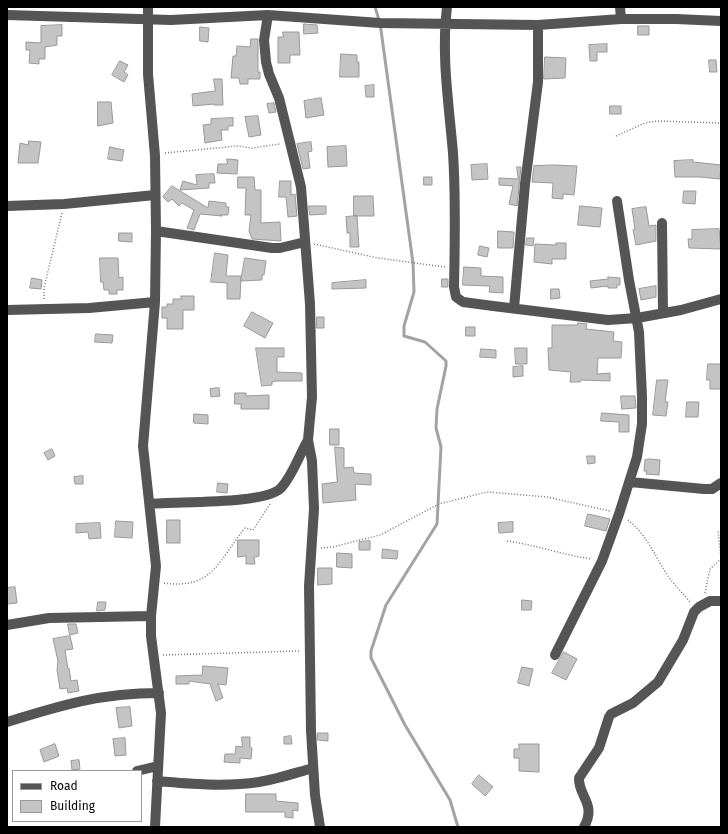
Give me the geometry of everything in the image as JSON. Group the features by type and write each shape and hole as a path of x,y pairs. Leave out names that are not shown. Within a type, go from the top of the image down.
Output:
{"street":[{"path":"148,7 148,74 155,156 156,230 155,302 143,446 156,566 151,616 154,657 161,713 155,827"},
{"path":"447,7 445,23 449,114 455,192 454,293 459,300 608,320 636,318 663,313 706,304 721,299"},
{"path":"620,7 621,19"},
{"path":"7,15 148,19 208,19 268,15 380,23 538,25 621,19 676,19 721,22"},
{"path":"268,15 264,40 266,62 269,74 279,98 301,186 310,304 312,397 308,440 312,461 314,510 310,547 310,650 313,768 320,827"},
{"path":"514,308 525,184 538,82 538,25"},
{"path":"7,206 64,204 155,195"},
{"path":"555,655 602,561 620,514 637,457 642,424 639,332 629,280 617,201"},
{"path":"662,223 663,313"},
{"path":"156,230 272,248 280,248 305,242"},
{"path":"8,313 44,309 89,308 155,302"},
{"path":"150,504 233,500 269,496 280,489 308,440"},
{"path":"630,482 704,489 712,489 721,483"},
{"path":"584,827 589,809 579,782 579,778 599,748 609,717 633,703 658,682 683,640 696,610 704,603 721,601"},
{"path":"7,624 49,618 151,616"},
{"path":"7,722 63,704 102,696 132,693 159,693"},
{"path":"141,770 158,766"},
{"path":"157,781 196,784 236,784 259,782 313,768"}],"path":[{"path":"616,136 645,123 657,121 721,123"},
{"path":"155,156 189,150 237,146 252,148 290,142"},
{"path":"44,309 44,288 64,204"},
{"path":"305,242 378,258 454,269"},
{"path":"154,581 165,584 192,583 213,570 224,559 232,544 245,528 253,530 257,526 280,489"},
{"path":"310,547 333,547 380,535 439,504 487,492 547,498 620,514 636,526 653,548 667,575 696,610"},
{"path":"704,595 710,569 721,559 718,530"},
{"path":"507,541 533,545 573,556 602,561"},
{"path":"686,598 693,599"},
{"path":"154,657 174,654 310,650"}],"building":[{"path":"304,24 317,25 318,33 304,34"},
{"path":"62,25 62,36 57,36 57,45 45,47 45,59 39,59 39,64 29,63 30,50 26,50 26,42 41,43 41,26"},
{"path":"638,26 649,26 649,35 638,35"},
{"path":"200,27 209,28 208,42 200,41"},
{"path":"283,32 299,32 300,55 290,55 290,63 278,63 278,37 283,37"},
{"path":"251,39 258,39 258,72 260,72 260,79 248,79 248,84 240,84 239,78 231,78 233,56 236,56 237,46 250,47"},
{"path":"607,44 607,52 597,52 597,61 590,61 589,45"},
{"path":"341,54 357,55 357,62 359,62 359,77 340,77"},
{"path":"545,57 566,58 565,78 544,79"},
{"path":"709,60 716,60 717,72 710,72"},
{"path":"120,61 128,65 124,72 128,75 124,82 112,75"},
{"path":"214,79 222,79 223,105 214,104 193,106 192,94 215,91"},
{"path":"374,85 374,97 366,97 365,86"},
{"path":"321,98 324,115 306,118 304,101"},
{"path":"98,102 111,102 113,123 98,126"},
{"path":"274,103 276,112 269,113 267,104"},
{"path":"610,106 621,106 621,114 610,114"},
{"path":"258,116 261,135 249,137 245,117"},
{"path":"233,118 233,126 228,126 228,130 221,130 222,140 205,143 203,125 211,124 211,119"},
{"path":"29,141 41,142 38,163 18,163 20,143 28,145"},
{"path":"311,142 312,151 308,152 310,168 303,169 297,144"},
{"path":"346,146 347,166 328,167 327,147"},
{"path":"110,147 124,150 122,161 108,159"},
{"path":"227,159 238,160 237,174 217,173 218,164 227,164"},
{"path":"693,160 693,162 721,165 720,179 675,177 674,161"},
{"path":"487,164 488,179 472,180 471,165"},
{"path":"534,166 577,166 574,195 563,194 563,199 552,198 553,183 532,182"},
{"path":"517,167 521,167 517,206 509,204 513,186 499,185 499,178 518,179"},
{"path":"214,174 215,183 209,183 209,188 180,190 183,181 197,185 196,175"},
{"path":"238,177 254,177 255,190 261,190 261,223 280,222 281,241 252,239 249,231 251,215 245,215 246,188 238,188"},
{"path":"424,177 432,177 432,185 424,185"},
{"path":"280,181 291,181 291,195 295,194 297,216 288,217 286,197 279,197"},
{"path":"172,186 208,208 209,201 226,203 226,207 229,207 228,215 220,215 222,216 200,214 194,230 187,228 194,210 182,203 179,206 172,199 168,202 163,197"},
{"path":"684,191 696,191 695,204 683,203"},
{"path":"354,196 373,196 374,216 354,216"},
{"path":"309,206 326,206 326,214 310,215"},
{"path":"580,206 602,208 600,227 578,225"},
{"path":"646,207 649,226 656,225 656,241 636,245 633,230 635,229 632,209"},
{"path":"357,216 359,247 350,247 350,233 347,233 346,217"},
{"path":"719,229 721,249 689,248 688,239 692,239 692,230"},
{"path":"498,231 514,232 513,248 498,248"},
{"path":"119,233 132,233 132,242 119,241"},
{"path":"527,238 534,238 533,246 526,245"},
{"path":"556,243 566,243 566,259 552,259 552,264 534,262 535,244 556,245"},
{"path":"480,246 489,248 487,257 478,255"},
{"path":"215,253 228,255 226,276 241,276 240,299 227,299 227,283 211,282"},
{"path":"100,258 118,258 119,278 123,277 123,290 117,290 117,294 109,294 109,290 104,290 103,282 101,282"},
{"path":"245,258 266,261 262,280 241,281"},
{"path":"464,267 481,268 481,276 503,277 503,293 489,292 490,286 463,285"},
{"path":"608,277 620,278 620,285 617,285 617,288 608,288 608,286 591,288 590,281 608,279"},
{"path":"32,278 42,280 41,289 30,288"},
{"path":"442,279 448,279 448,287 442,287"},
{"path":"366,280 366,288 332,289 332,283"},
{"path":"656,286 656,297 641,300 639,289"},
{"path":"551,289 559,289 560,298 551,299"},
{"path":"181,296 194,296 194,310 183,310 183,329 167,329 167,318 162,318 162,307 167,307 167,304 173,304 173,299 181,299"},
{"path":"252,312 273,323 265,338 244,326"},
{"path":"317,317 324,317 324,328 317,328"},
{"path":"578,323 587,324 586,329 614,332 613,341 622,342 621,358 598,358 597,374 610,373 610,381 581,380 580,382 570,382 571,372 549,370 548,348 552,348 552,325 577,325"},
{"path":"466,327 475,327 475,336 466,336"},
{"path":"96,334 113,335 112,343 95,342"},
{"path":"256,348 284,348 284,357 277,357 277,372 302,373 302,381 276,381 272,382 272,385 262,386"},
{"path":"515,348 527,348 527,364 516,364"},
{"path":"481,349 496,350 496,358 480,357"},
{"path":"708,364 721,364 721,389 710,389 710,380 707,380"},
{"path":"523,366 523,376 513,377 513,367"},
{"path":"657,380 668,380 665,402 668,402 666,416 653,415"},
{"path":"219,388 220,396 211,397 210,389"},
{"path":"235,393 246,393 246,396 269,395 269,409 241,409 241,404 235,404"},
{"path":"621,396 635,396 636,408 622,409"},
{"path":"687,402 699,402 698,417 686,417"},
{"path":"602,413 629,415 629,432 619,432 619,422 601,421"},
{"path":"194,414 208,415 208,424 194,423"},
{"path":"330,429 339,429 339,445 330,445"},
{"path":"335,447 344,448 344,468 353,467 354,473 371,474 371,485 355,484 356,500 323,503 322,484 337,482"},
{"path":"52,449 55,456 48,460 44,453"},
{"path":"587,456 595,456 595,463 588,464"},
{"path":"645,460 660,460 659,475 646,474 647,471 644,471"},
{"path":"83,476 83,484 75,484 74,477"},
{"path":"218,483 228,484 227,493 217,492"},
{"path":"588,514 610,519 606,531 585,526"},
{"path":"167,520 180,520 180,543 167,543"},
{"path":"116,521 133,522 132,538 115,537"},
{"path":"513,522 513,532 499,533 498,523"},
{"path":"100,523 101,538 89,539 88,532 76,533 76,524"},
{"path":"238,540 259,540 259,556 254,557 255,564 246,564 246,556 238,557"},
{"path":"370,541 370,550 359,550 359,542"},
{"path":"383,549 398,551 397,559 382,558"},
{"path":"337,553 352,554 352,568 337,567"},
{"path":"318,568 332,568 332,584 318,585"},
{"path":"15,587 17,603 7,604 7,588"},
{"path":"522,600 532,601 531,610 522,610"},
{"path":"98,602 106,602 105,610 97,611"},
{"path":"68,624 76,624 78,633 70,635"},
{"path":"70,636 73,649 65,650 68,669 69,668 71,681 77,680 79,691 68,693 67,688 60,689 57,670 58,661 53,639"},
{"path":"564,652 577,659 566,680 552,673"},
{"path":"203,666 228,668 226,685 218,684 223,698 216,701 210,684 189,681 189,684 176,684 176,676 202,675"},
{"path":"522,667 533,669 529,686 518,683"},
{"path":"130,707 132,726 119,728 116,708"},
{"path":"318,733 328,733 328,741 318,740"},
{"path":"291,736 292,744 284,744 284,737"},
{"path":"242,737 250,737 250,747 252,748 251,759 240,758 240,763 224,762 225,754 235,754 236,746 242,747"},
{"path":"125,738 126,755 115,756 113,739"},
{"path":"55,744 59,756 44,762 40,750"},
{"path":"519,744 539,744 539,772 519,771 519,758 514,758 514,749 519,749"},
{"path":"79,760 80,769 72,770 71,761"},
{"path":"479,775 493,787 485,796 472,784"},
{"path":"246,794 276,794 276,801 298,803 298,811 293,810 293,818 285,817 285,812 246,812"}],"waterway":[{"path":"375,7 380,23 413,263 414,292 404,326 404,336 425,342 446,361 446,366 437,409 436,428 441,447 437,524 386,605 371,651 371,658 405,725 450,800 458,827"}]}
